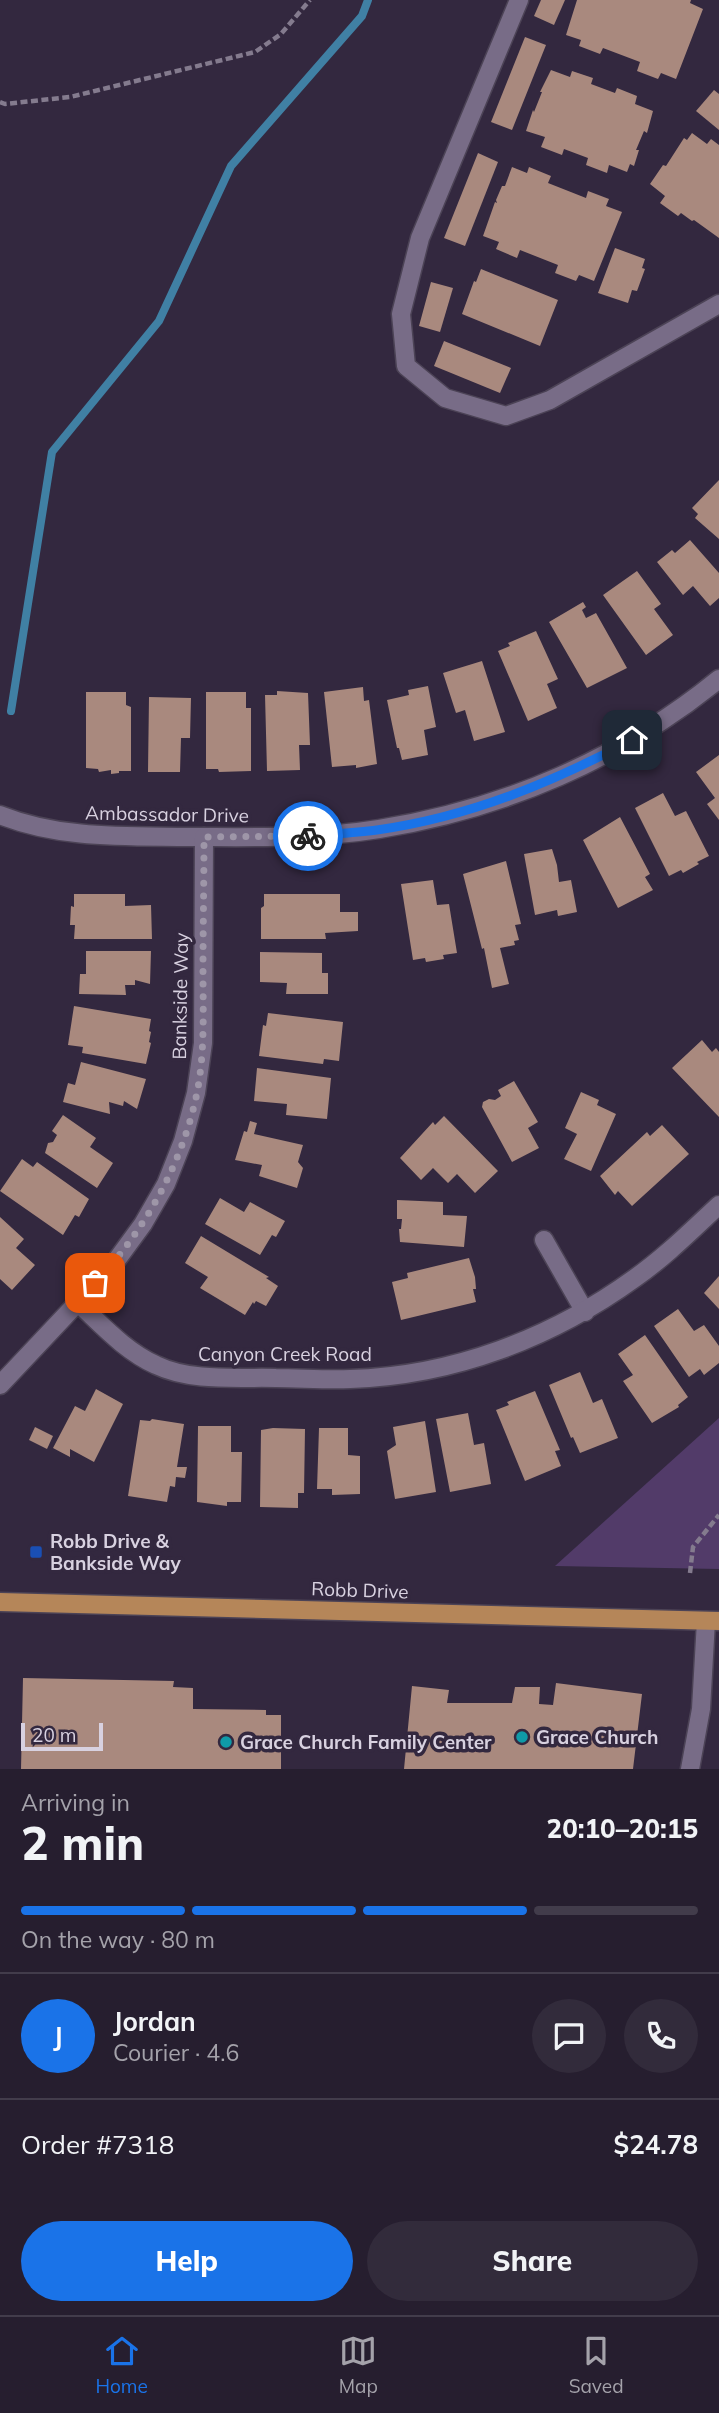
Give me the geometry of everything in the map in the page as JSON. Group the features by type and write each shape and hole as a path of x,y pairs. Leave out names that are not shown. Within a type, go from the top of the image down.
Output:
{"main road":[{"name":"Robb Drive","path":"0,1602 713,1621"}],"street":[{"path":"519,0 420,238 401,314 406,366 445,398 506,416 550,400 719,304"},
{"name":"Ambassador Drive","path":"0,815 40,828 92,836 305,836 377,830 444,817 509,797 574,771 632,740 691,702 719,679"},
{"name":"Bankside Way","path":"0,1385 113,1265 144,1224 166,1184 183,1141 197,1093 203,1043 204,837"},
{"name":"Canyon Creek Road","path":"78,1302 133,1353 158,1366 186,1374 351,1379 412,1373 473,1359 529,1340 585,1311 637,1277 719,1205"},
{"path":"544,1240 585,1311"},
{"path":"690,1769 713,1621"}],"path":[{"path":"0,102 5,104 70,97 254,52 281,34 310,0"},
{"path":"690,1573 693,1547 719,1515"}],"shaded area":[{"path":"719,1418 719,1569 555,1566"}],"building":[{"path":"541,0 565,0 554,25 534,16"},
{"path":"577,0 691,0 690,3 703,9 676,79 661,73 658,79 637,71 640,62 603,48 600,54 579,46 581,40 566,35"},
{"path":"525,37 546,45 512,130 491,122"},
{"path":"551,70 570,77 572,71 593,78 591,84 615,93 617,88 637,96 635,104 653,111 647,133 644,131 636,150 639,150 634,166 630,164 627,172 609,165 607,173 586,165 588,158 564,149 562,155 541,147 545,137 526,131"},
{"path":"714,90 719,94 719,130 696,111"},
{"path":"692,133 707,144 711,139 719,145 719,238 694,220 681,213 678,216 660,203 665,196 650,184 663,165 666,166 684,138 687,140"},
{"path":"478,153 498,162 465,246 444,238"},
{"path":"512,167 527,173 529,167 551,176 548,183 586,198 588,191 609,199 606,206 622,212 594,281 579,275 576,281 555,273 558,265 520,250 517,258 496,249 499,242 483,236 495,202 497,203"},
{"path":"615,248 645,259 642,268 645,269 637,291 632,290 628,303 598,293"},
{"path":"481,269 558,300 540,346 462,314"},
{"path":"431,282 453,288 440,332 419,326"},
{"path":"444,341 511,368 500,393 434,366"},
{"path":"719,480 719,539 695,518 698,514 692,508"},
{"path":"690,540 719,573 719,598 710,606 693,586 683,595 657,562 672,550 675,553"},
{"path":"637,571 661,604 654,609 673,635 646,655 603,595"},
{"path":"583,602 586,607 582,610 586,618 596,613 627,668 587,688 549,622"},
{"path":"536,631 558,679 547,684 557,708 528,721 498,651 510,646 508,643"},
{"path":"482,661 505,732 474,741 465,710 456,713 443,673"},
{"path":"428,686 436,727 424,730 428,755 402,760 387,700 409,695 408,690"},
{"path":"363,687 364,701 369,700 377,764 356,768 356,765 332,767 324,692"},
{"path":"277,691 308,693 310,745 299,745 300,770 267,771 265,695 277,695"},
{"path":"86,692 126,692 126,705 131,707 131,771 111,774 111,770 99,772 98,769 86,768"},
{"path":"206,692 246,692 246,708 251,708 251,771 219,772 218,769 206,769"},
{"path":"149,697 191,698 190,738 181,738 180,772 148,772"},
{"path":"719,755 719,820 707,804 715,798 696,772"},
{"path":"663,793 675,816 686,811 709,856 683,873 681,870 669,876 635,808"},
{"path":"620,817 650,874 645,877 653,890 618,908 583,840"},
{"path":"552,849 559,882 571,880 577,912 558,916 557,910 535,915 524,854"},
{"path":"506,861 521,924 515,925 519,940 514,941 515,945 500,948 509,984 492,988 484,948 482,949 463,874"},
{"path":"433,880 437,905 449,904 457,953 443,955 444,959 426,962 425,958 413,960 401,884"},
{"path":"74,894 125,894 125,906 151,905 152,939 74,939 75,925 70,925"},
{"path":"264,894 340,894 340,912 358,912 358,931 325,933 326,939 261,939"},
{"path":"86,951 151,951 150,984 135,980 135,985 125,985 126,995 79,994 80,974 86,974"},
{"path":"260,952 322,953 322,973 328,973 328,994 286,994 287,983 260,982"},
{"path":"74,1006 151,1019 151,1043 146,1064 82,1053 83,1047 68,1045"},
{"path":"268,1013 343,1022 339,1061 324,1059 323,1064 259,1056 263,1025 266,1026"},
{"path":"702,1040 712,1052 716,1048 719,1052 719,1117 672,1068"},
{"path":"81,1062 146,1079 137,1109 124,1101 123,1106 109,1102 110,1114 63,1102 68,1083 75,1085"},
{"path":"257,1068 331,1078 327,1119 286,1115 287,1104 254,1101"},
{"path":"514,1081 538,1122 528,1128 539,1148 512,1162 482,1107 483,1102 501,1096 498,1090"},
{"path":"581,1092 599,1100 597,1105 616,1114 591,1171 564,1159 577,1134 565,1128"},
{"path":"63,1115 96,1138 90,1147 113,1163 97,1188 45,1153 48,1143 53,1142 57,1135 52,1131"},
{"path":"444,1116 498,1171 475,1193 457,1174 448,1183 433,1168 421,1180 400,1158 433,1122 435,1125"},
{"path":"250,1121 257,1123 254,1134 303,1145 298,1162 303,1168 297,1188 259,1176 262,1165 235,1160"},
{"path":"662,1125 689,1154 632,1206 618,1191 615,1195 600,1176 647,1132 650,1136"},
{"path":"22,1159 33,1167 37,1162 89,1199 79,1217 75,1215 63,1235 0,1191"},
{"path":"220,1198 244,1212 250,1202 285,1221 276,1237 272,1235 260,1255 205,1224"},
{"path":"397,1200 443,1202 443,1215 467,1216 464,1247 400,1242 399,1229 402,1219 397,1219"},
{"path":"0,1217 24,1239 16,1248 35,1265 12,1290 0,1279"},
{"path":"201,1236 269,1277 266,1278 278,1286 266,1306 253,1302 245,1315 200,1288 208,1277 185,1263"},
{"path":"469,1258 475,1277 476,1289 473,1289 476,1302 401,1320 392,1282 408,1278 407,1273"},
{"path":"719,1276 719,1309 704,1293"},
{"path":"678,1309 694,1331 704,1325 719,1346 719,1363 704,1375 700,1369 689,1377 654,1326"},
{"path":"645,1335 688,1397 679,1407 652,1423 623,1381 633,1375 618,1354"},
{"path":"580,1372 593,1403 602,1399 618,1438 580,1453 549,1385"},
{"path":"96,1389 123,1404 94,1462 70,1449 70,1457 53,1448 75,1406 85,1411"},
{"path":"535,1391 560,1450 555,1451 561,1466 525,1481 496,1410 509,1405 507,1402"},
{"path":"468,1413 474,1445 484,1443 491,1484 450,1492 436,1419"},
{"path":"140,1420 184,1424 177,1467 187,1467 185,1478 176,1477 175,1487 170,1486 167,1502 128,1496"},
{"path":"425,1421 436,1492 395,1499 387,1451 396,1445 393,1427"},
{"path":"198,1426 231,1426 231,1452 242,1452 241,1502 227,1502 227,1506 197,1502"},
{"path":"35,1427 53,1436 47,1449 29,1440"},
{"path":"319,1428 348,1428 348,1455 360,1456 360,1494 332,1495 332,1489 317,1489"},
{"path":"305,1429 304,1493 298,1493 298,1508 260,1507 261,1430"},
{"path":"23,1678 174,1681 173,1687 193,1688 193,1709 266,1710 266,1715 281,1715 281,1769 21,1769"},
{"name":"Grace Church","path":"556,1683 642,1694 633,1769 404,1769 412,1686 449,1690 447,1703 512,1703 515,1687 540,1687 539,1704 553,1705"}],"waterway":[{"path":"11,711 52,452 159,321 231,166 362,16 368,0"}],"way so far":[{"path":"95,1283 113,1265 144,1224 166,1184 183,1141 197,1093 203,1043 204,837 308,836"}],"place":[{"name":"Robb Drive & Bankside Way","path":"36,1552"},
{"name":"Grace Church","path":"522,1737"},
{"name":"Grace Church Family Center","path":"226,1742"}],"route":[{"path":"308,836 377,830 444,817 509,797 574,771 632,740"}]}
